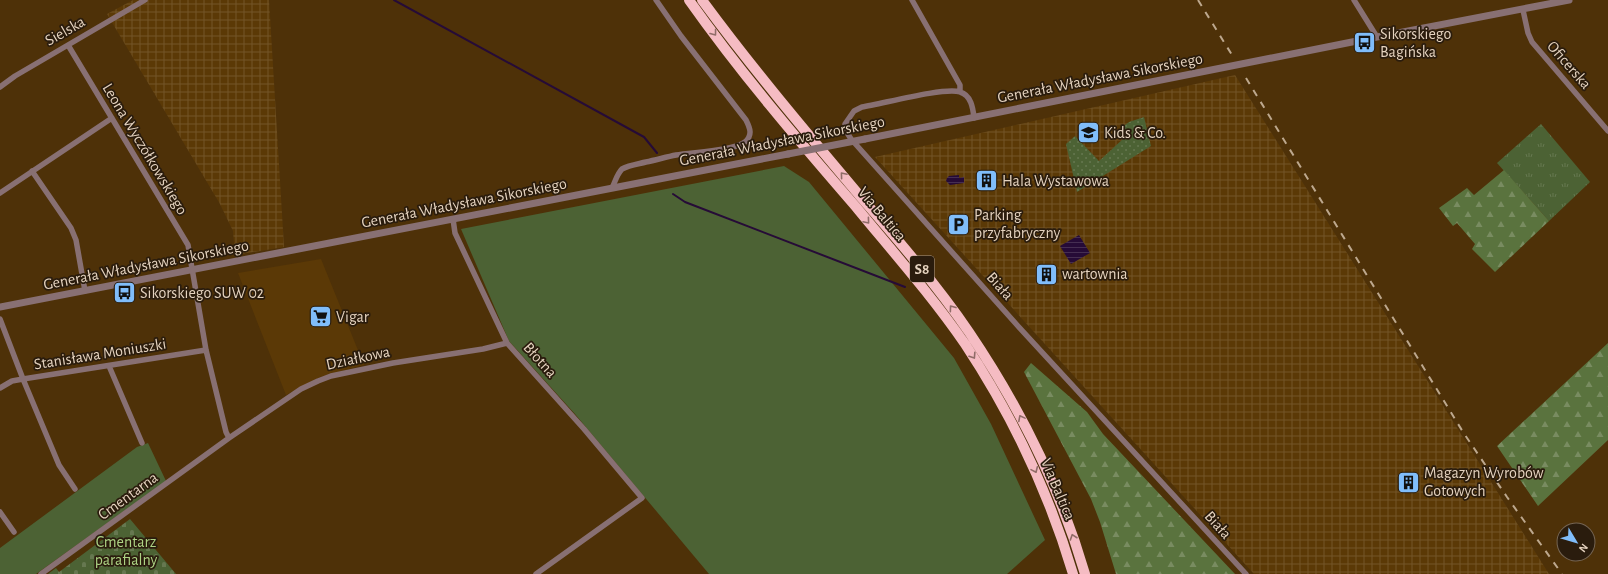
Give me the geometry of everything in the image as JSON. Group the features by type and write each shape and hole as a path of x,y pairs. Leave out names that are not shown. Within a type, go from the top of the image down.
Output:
{"highway":[{"name":"Via Baltica","path":"689,0 770,105 916,279 965,344 1001,403 1024,447 1050,506 1073,574"},
{"name":"Via Baltica","path":"702,0 755,70 923,270 976,343 1010,398 1038,452 1064,512 1085,574"}],"street":[{"name":"Sielska","path":"0,87 15,76 138,2 145,0"},
{"path":"612,188 622,170 631,166 676,155 722,149 741,144 746,141 750,135 751,128 746,120 680,36 656,0"},
{"path":"912,0 960,85 960,92 967,97 972,104 974,118"},
{"path":"1354,0 1377,37"},
{"name":"Generała Władysława Sikorskiego","path":"0,307 974,118 1569,0"},
{"name":"Oficerska","path":"1523,10 1528,33 1532,42 1608,131"},
{"name":"Leona Wyczółkowskiego","path":"68,45 188,245 206,350 226,432 229,438"},
{"name":"Biała","path":"960,92 929,94 862,108 854,112 849,117 845,124 846,131 855,144 1017,325 1246,574"},
{"path":"0,193 112,118"},
{"path":"32,171 71,228 76,240 85,291"},
{"name":"Błotna","path":"453,219 456,233 507,343 584,429 642,498 536,574"},
{"path":"0,319 59,465 75,489"},
{"name":"Działkowa","path":"229,438 302,389 324,378 393,363 483,349 507,343"},
{"name":"Stanisława Moniuszki","path":"0,388 12,381 206,350"},
{"path":"109,366 142,442"},
{"name":"Cmentarna","path":"41,574 229,438"},
{"path":"0,512 14,532"}],"shaded area":[{"path":"133,0 269,0 284,247 235,255 233,231 220,204 107,14"},
{"path":"1235,75 1549,574 1254,574 875,157"},
{"path":"959,175 959,178 964,177 964,183 950,185 946,181 949,176"},
{"path":"1079,235 1090,253 1071,264 1060,246"},
{"path":"321,259 364,365 320,377 286,395 238,273"}],"green space":[{"path":"1144,117 1151,146 1077,192 1066,144 1075,136 1099,161 1123,139 1117,131 1129,122"},
{"path":"1541,124 1590,182 1549,221 1497,163"},
{"path":"784,166 809,182 954,358 991,424 1045,540 1007,574 709,574 575,414 509,341 461,229"},
{"path":"1504,170 1549,221 1495,272 1472,249 1475,244 1457,223 1453,226 1439,208 1467,188 1474,195"},
{"path":"1608,343 1608,440 1538,506 1497,446"},
{"path":"1031,363 1087,412 1103,434 1235,574 1116,574 1100,522 1091,499 1024,372"},
{"path":"148,443 166,481 36,574 0,574 0,548 137,447"},
{"name":"Cmentarz parafialny","path":"130,519 176,574 48,574 56,568 59,572"}],"waterway":[{"path":"394,0 644,137 657,153"},
{"path":"673,194 685,202 905,287"}],"railway":[{"path":"1198,0 1232,55"},
{"path":"1246,78 1463,432 1562,574"}],"place":[{"name":"Sikorskiego Bagińska","path":"1364,43"},
{"name":"Kids & Co.","path":"1088,133"},
{"name":"Hala Wystawowa","path":"987,181"},
{"name":"Parking przyfabryczny","path":"958,224"},
{"name":"wartownia","path":"1046,274"},
{"name":"Sikorskiego SUW 02","path":"124,293"},
{"name":"Vigar","path":"320,317"},
{"name":"Magazyn Wyrobów Gotowych","path":"1408,482"}]}
